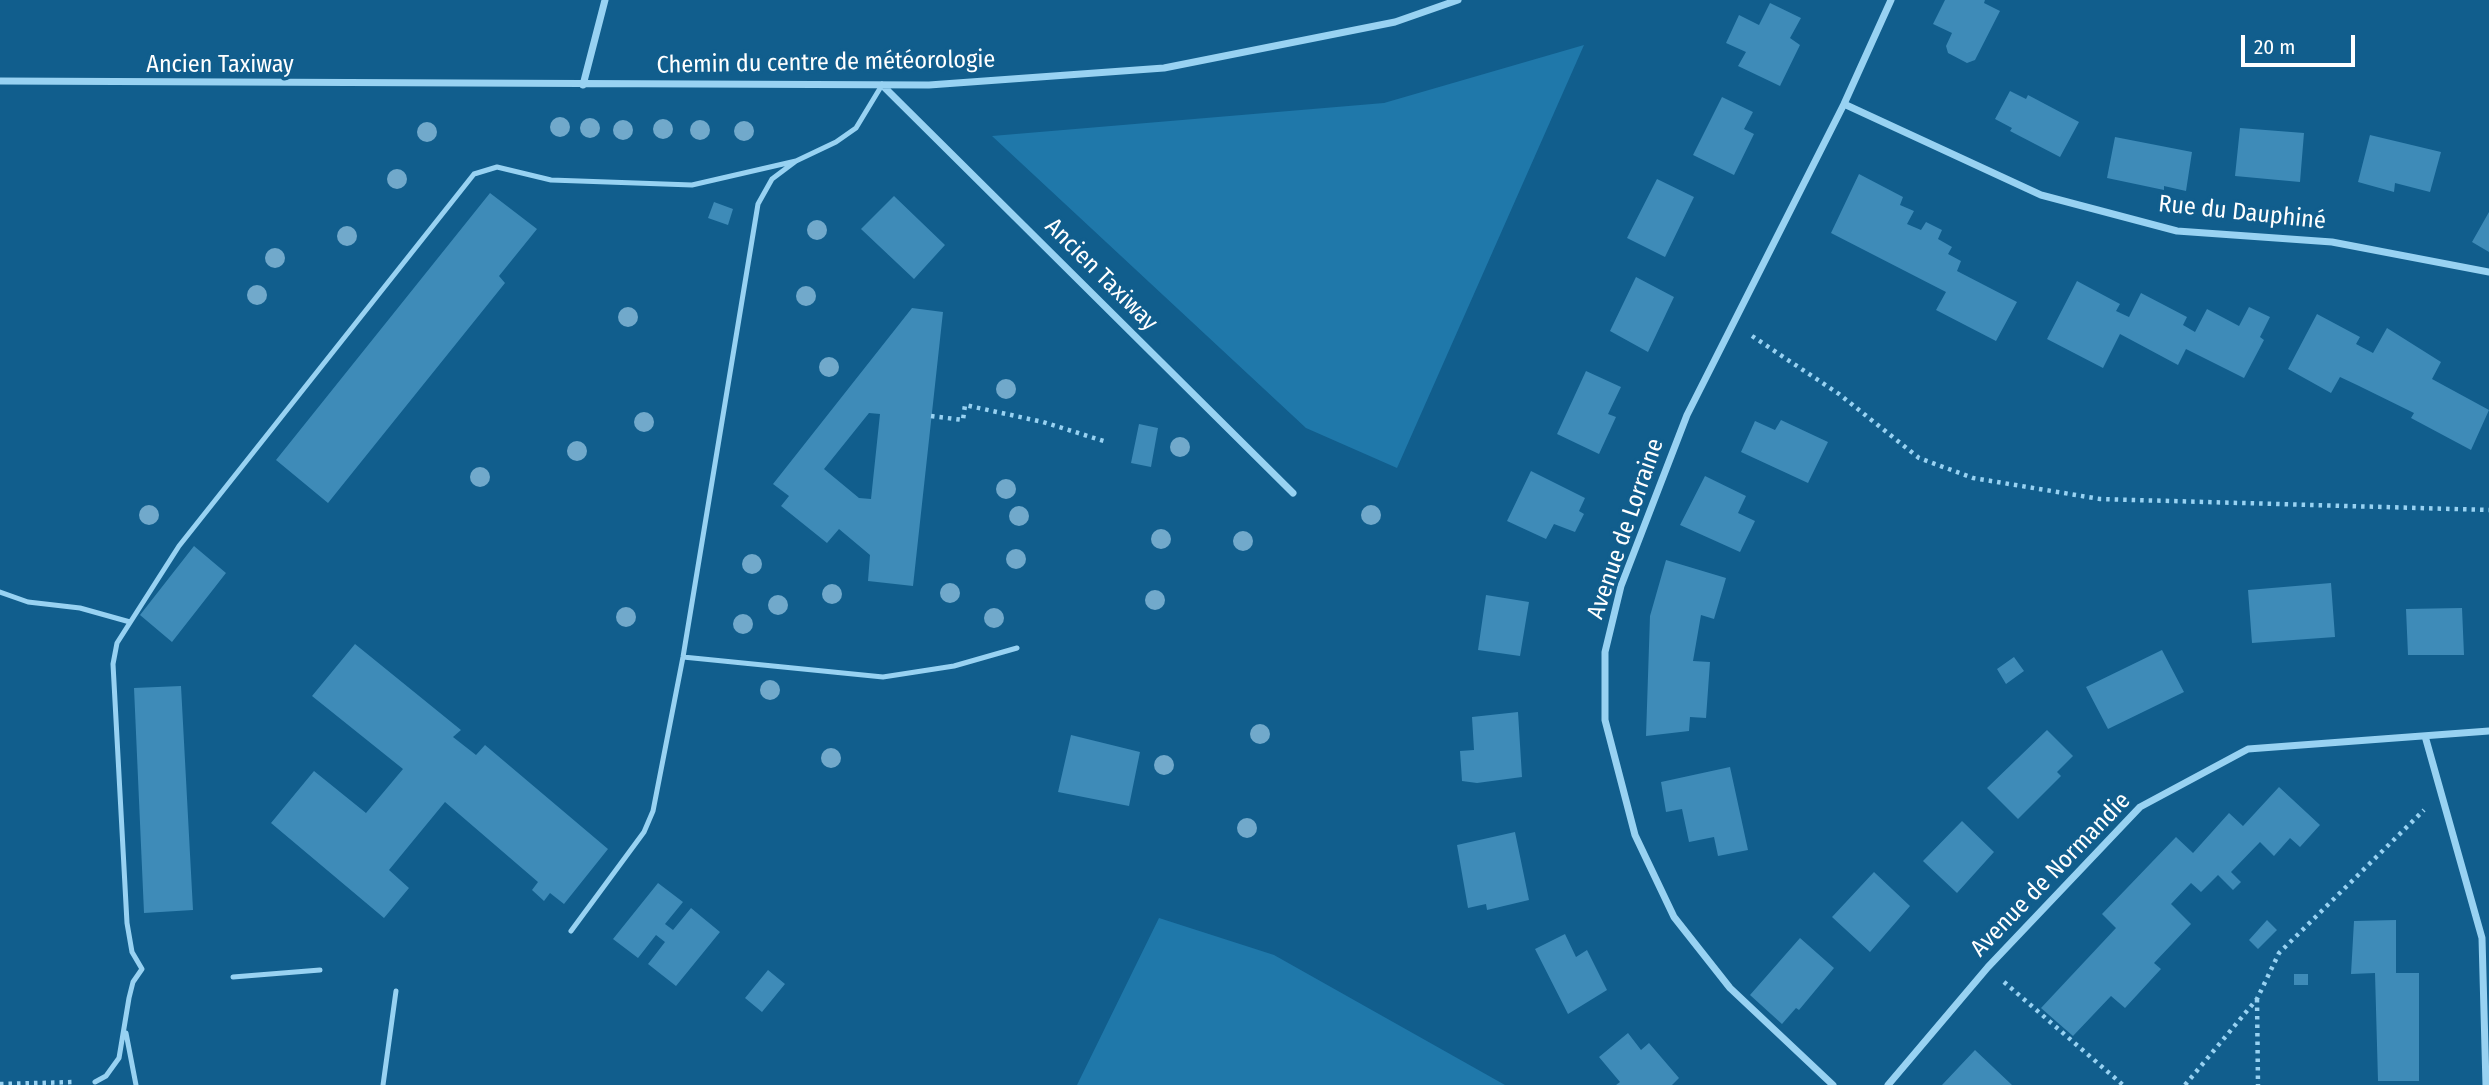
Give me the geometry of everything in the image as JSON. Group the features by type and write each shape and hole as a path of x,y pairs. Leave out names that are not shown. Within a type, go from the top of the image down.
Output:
{"street":[{"path":"583,85 605,0"},
{"name":"Chemin du centre de météorologie","path":"439,85 929,85 1164,68 1395,22 1458,0"},
{"name":"Avenue de Lorraine","path":"1833,1085 1730,988 1674,917 1635,835 1605,720 1605,652 1621,586 1687,415 1844,104 1891,0"},
{"name":"Ancien Taxiway","path":"0,81 439,85"},
{"name":"Ancien Taxiway","path":"882,85 1293,493"},
{"name":"Rue du Dauphiné","path":"1844,104 2041,195 2177,232 2332,242 2489,272"},
{"name":"Avenue de Normandie","path":"1888,1085 1988,967 2140,807 2248,749 2489,731"},
{"path":"2425,736 2482,938 2486,1085"}],"lane":[{"path":"571,931 644,832 653,811 683,657 750,239 758,204 772,179 856,128 882,85"},
{"path":"95,1082 106,1076 119,1058 131,990 142,969 132,952 127,923 113,664 117,643 179,546 474,174 497,167 551,180 692,185 796,162"},
{"path":"0,592 28,603 80,608 130,622"},
{"path":"683,657 883,677 954,666 1017,648"},
{"path":"233,977 320,970"},
{"path":"383,1085 396,991"},
{"path":"125,1030 136,1085"}],"path":[{"path":"1734,324 1839,394 1919,458 1973,478 2100,499 2489,510"},
{"path":"932,416 963,420 965,405 1030,419 1107,442"},
{"path":"2185,1085 2257,999 2279,953 2440,795"},
{"path":"1988,967 2123,1085"},
{"path":"2257,999 2258,1085"},
{"path":"0,1084 95,1082"}],"shaded area":[{"path":"1584,45 1397,468 1306,428 992,136 1384,103"},
{"path":"1159,918 1274,955 1505,1085 1077,1085"}],"building":[{"path":"1945,0 1985,0 1984,3 2000,11 1975,60 1967,63 1948,53 1946,46 1952,33 1933,24"},
{"path":"1770,3 1801,18 1790,38 1800,45 1780,86 1738,66 1746,52 1726,43 1739,15 1759,25"},
{"path":"2010,91 2026,99 2028,95 2079,122 2060,157 2010,131 2012,128 1995,119"},
{"path":"1722,97 1753,112 1744,129 1754,134 1734,175 1693,155"},
{"path":"2240,128 2304,133 2300,182 2235,176"},
{"path":"2370,135 2441,152 2430,192 2395,183 2394,192 2358,182"},
{"path":"2115,137 2192,152 2186,191 2164,186 2164,190 2107,178"},
{"path":"1859,174 1903,197 1900,205 1914,211 1907,224 1921,230 1926,222 1942,230 1938,239 1952,247 1948,254 1961,261 1957,271 2017,302 1996,341 1936,310 1946,292 1831,233"},
{"path":"1657,179 1694,197 1665,257 1627,238"},
{"path":"490,193 537,229 499,276 505,283 328,503 276,460"},
{"path":"894,196 945,245 914,279 861,229"},
{"path":"714,202 733,209 728,225 708,218"},
{"path":"2489,212 2489,252 2472,242"},
{"path":"1636,277 1674,297 1648,352 1610,331"},
{"path":"2077,281 2120,304 2116,311 2129,317 2141,293 2187,317 2183,325 2195,332 2207,309 2239,326 2249,307 2270,317 2260,337 2264,340 2244,378 2186,349 2178,365 2120,334 2103,368 2047,339"},
{"path":"912,308 943,312 913,586 868,581 870,555 839,529 827,543 781,506 789,496 773,484","holes":["869,413 880,414 871,499 859,498 824,469"]},
{"path":"2317,314 2360,337 2356,344 2373,353 2387,328 2441,362 2432,379 2489,410 2471,450 2411,418 2414,413 2340,377 2331,393 2288,369"},
{"path":"1586,371 1621,387 1608,414 1616,417 1599,454 1557,434"},
{"path":"1781,420 1828,442 1808,483 1741,452 1755,421 1775,430"},
{"path":"1139,424 1158,428 1151,467 1131,463"},
{"path":"1531,471 1585,498 1579,511 1584,514 1575,532 1554,524 1546,539 1507,521"},
{"path":"1705,476 1746,496 1738,513 1755,521 1740,552 1680,525"},
{"path":"194,546 226,573 172,642 140,615"},
{"path":"1666,560 1726,578 1714,619 1701,615 1693,661 1710,662 1706,718 1690,717 1689,731 1646,736 1650,616"},
{"path":"2331,583 2335,637 2252,643 2248,590"},
{"path":"1486,595 1529,602 1520,656 1478,650"},
{"path":"2462,608 2464,655 2408,655 2406,609"},
{"path":"355,644 461,730 453,737 476,755 485,745 608,849 564,904 550,893 544,901 532,890 538,882 445,802 389,870 409,888 384,918 271,823 314,771 366,813 403,769 312,696"},
{"path":"2162,650 2184,692 2108,729 2086,687"},
{"path":"2014,657 2024,671 2006,684 1997,669"},
{"path":"181,686 193,910 144,913 134,688"},
{"path":"1518,712 1522,777 1477,783 1462,781 1460,751 1474,750 1472,717"},
{"path":"2047,730 2073,756 2057,772 2061,776 2018,819 1987,788"},
{"path":"1071,735 1140,752 1129,806 1058,792"},
{"path":"1730,767 1748,850 1718,856 1714,837 1689,842 1682,809 1666,812 1661,782"},
{"path":"2279,787 2320,825 2300,847 2290,838 2274,856 2260,842 2231,872 2241,882 2233,890 2218,875 2201,892 2191,883 2171,904 2191,924 2154,963 2161,969 2125,1008 2111,996 2073,1036 2041,1008 2116,928 2102,914 2176,837 2193,853 2229,813 2243,826"},
{"path":"1962,821 1994,852 1957,893 1923,861"},
{"path":"1515,832 1529,900 1487,910 1486,904 1468,908 1457,845"},
{"path":"1874,872 1910,906 1870,952 1832,917"},
{"path":"658,883 683,902 665,924 673,930 691,908 720,932 676,986 648,964 665,942 656,935 638,958 613,939"},
{"path":"2267,920 2277,930 2258,949 2249,940"},
{"path":"2396,920 2396,973 2419,973 2419,1081 2378,1081 2375,973 2351,974 2354,921"},
{"path":"1565,934 1576,957 1587,950 1607,990 1568,1014 1535,949"},
{"path":"1800,938 1834,968 1799,1010 1796,1008 1782,1024 1750,995"},
{"path":"768,970 785,984 762,1012 745,998"},
{"path":"2294,974 2308,974 2308,985 2294,985"},
{"path":"1628,1033 1641,1050 1649,1043 1679,1078 1672,1085 1616,1085 1620,1082 1599,1057"},
{"path":"1975,1050 2012,1085 1942,1085"}]}
